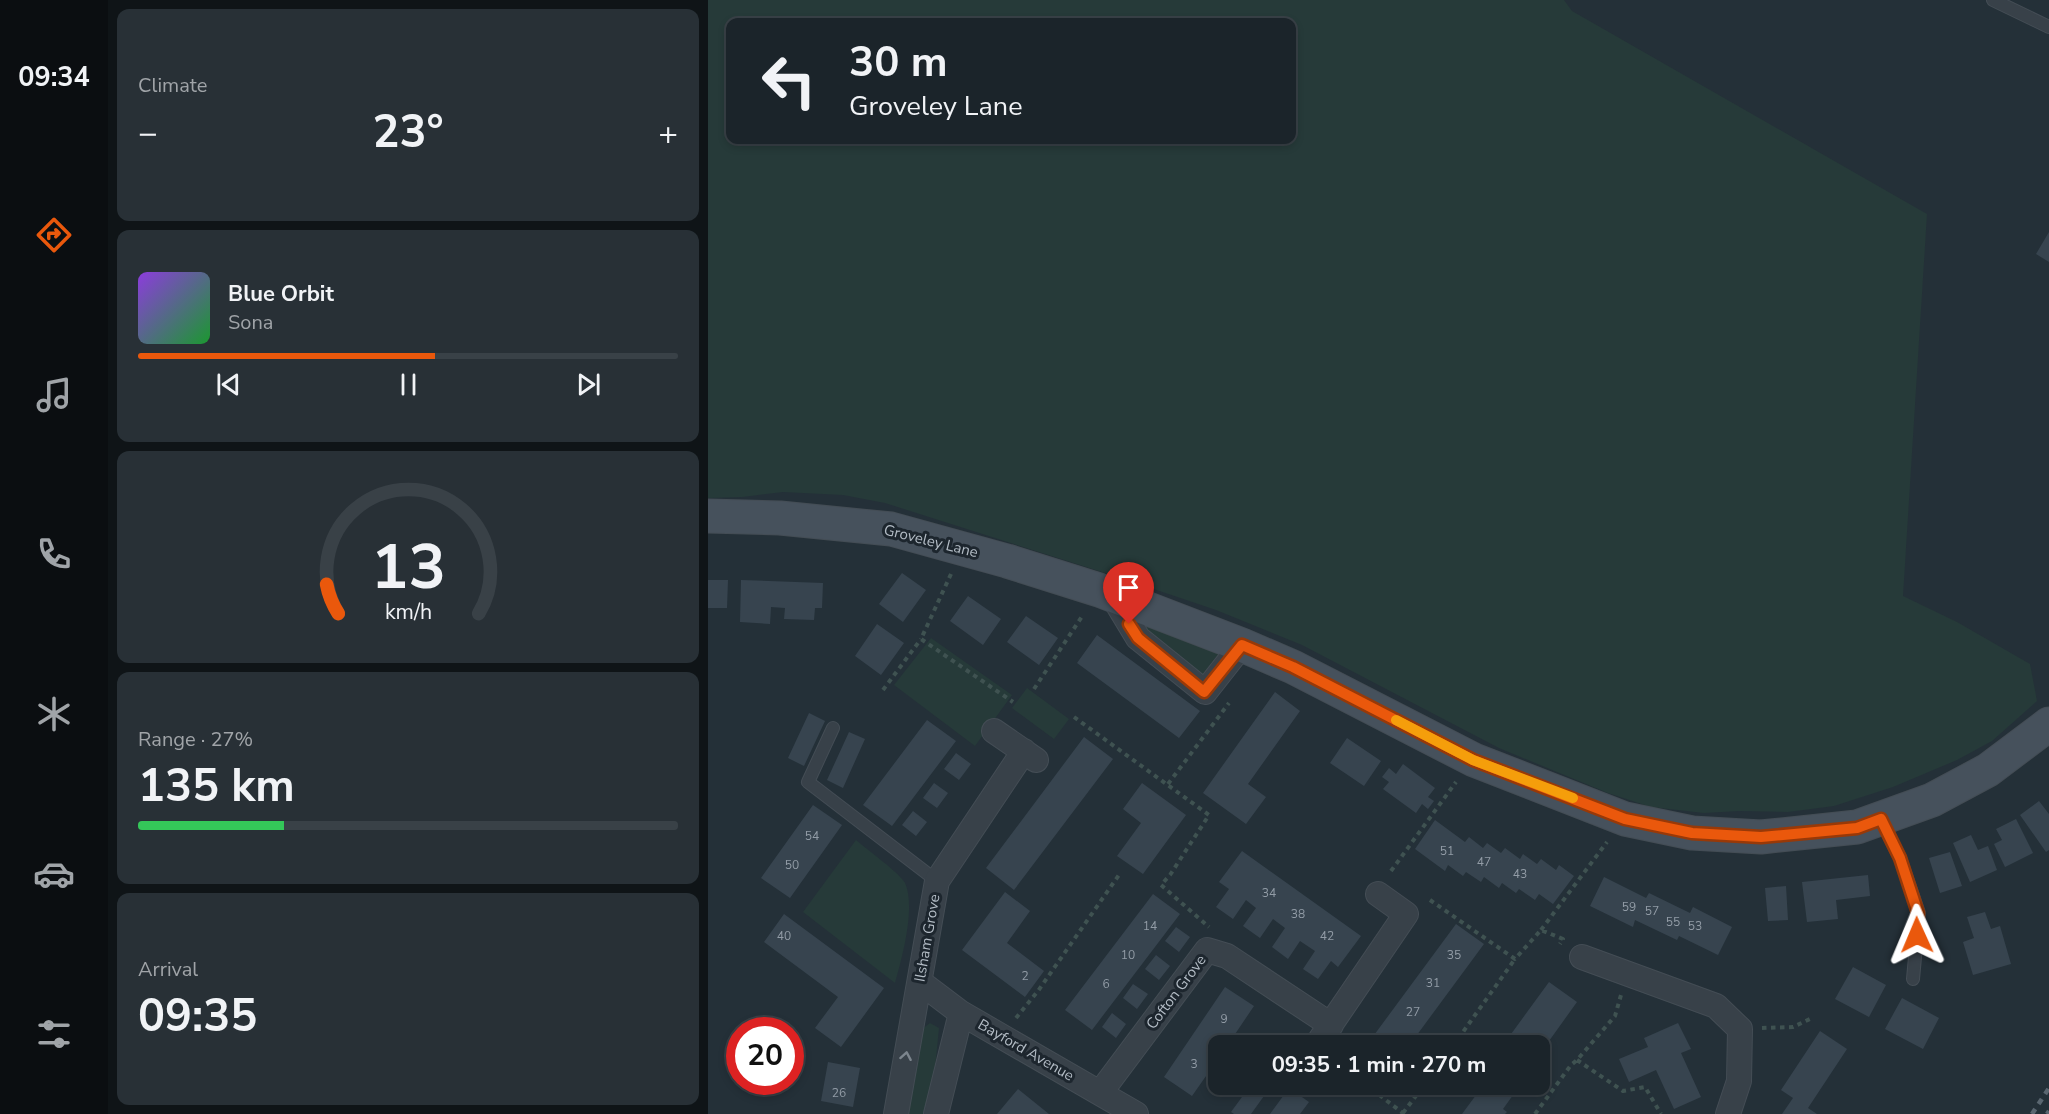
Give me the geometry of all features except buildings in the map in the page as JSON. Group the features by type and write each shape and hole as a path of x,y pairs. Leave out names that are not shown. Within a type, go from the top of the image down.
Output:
{"main road":[{"name":"Groveley Lane","path":"708,516 780,518 891,529 1007,561 1106,593 1242,645 1293,667 1473,760 1625,819 1692,833 1761,837 1857,828 1932,800 1988,770 2049,724"}],"street":[{"path":"1106,593 1138,638 1204,692 1242,645"},
{"name":"Ilsham Grove","path":"896,1114 937,881 1030,755 994,731"},
{"path":"1324,1035 1406,914 1377,894"},
{"name":"Cofton Grove","path":"1100,1093 1207,950 1227,956 1331,1025"},
{"path":"1582,957 1716,1006 1740,1029 1739,1081 1728,1114"},
{"name":"Bayford Avenue","path":"920,982 961,1013 1136,1114"},
{"path":"936,1114 961,1013"}],"lane":[{"path":"1993,0 2049,27"},
{"path":"833,728 808,782 937,881"},
{"path":"1881,819 1900,858 1918,913 1913,979"}],"path":[{"path":"884,690 921,639 953,571"},
{"path":"1034,689 1106,593"},
{"path":"921,639 1013,702"},
{"path":"1168,784 1232,700"},
{"path":"1074,717 1209,815 1161,885 1211,928 1207,950"},
{"path":"1391,871 1473,760"},
{"path":"1461,1035 1515,959 1541,930 1625,819"},
{"path":"1003,1037 1121,872"},
{"path":"1430,900 1515,959"},
{"path":"1541,930 1563,939"},
{"path":"1535,1114 1571,1065 1615,1016 1627,973"},
{"path":"1740,1029 1793,1027 1812,1018"},
{"path":"1577,1060 1623,1091 1645,1087 1661,1114"},
{"path":"1379,1095 1403,1114 1417,1095"}],"green space":[{"path":"708,0 1564,0 1572,11 1927,214 1903,596 1957,622 2030,664 2037,701 1992,741 1957,760 1893,787 1834,806 1788,812 1704,813 1651,807 1608,793 1499,748 1302,645 1216,610 885,503 843,495 783,492 708,498"},
{"path":"1138,620 1223,653 1200,683 1140,633"},
{"path":"931,638 1012,695 975,746 894,685"},
{"path":"1027,688 1069,719 1054,739 1012,708"},
{"path":"856,840 902,879 908,893 907,933 895,983 803,912"},
{"path":"930,1023 939,1028 931,1109 927,1114 908,1114 919,1056 916,1040 921,1030"}],"railway":[{"path":"2032,1114 2049,1088"}],"slow traffic":[{"path":"1396,720 1473,760 1573,798"}],"route":[{"path":"1129,624 1138,638 1204,692 1242,645 1293,667 1473,760 1625,819 1692,833 1761,837 1857,828 1881,819 1900,858 1918,913 1917,935"}]}
